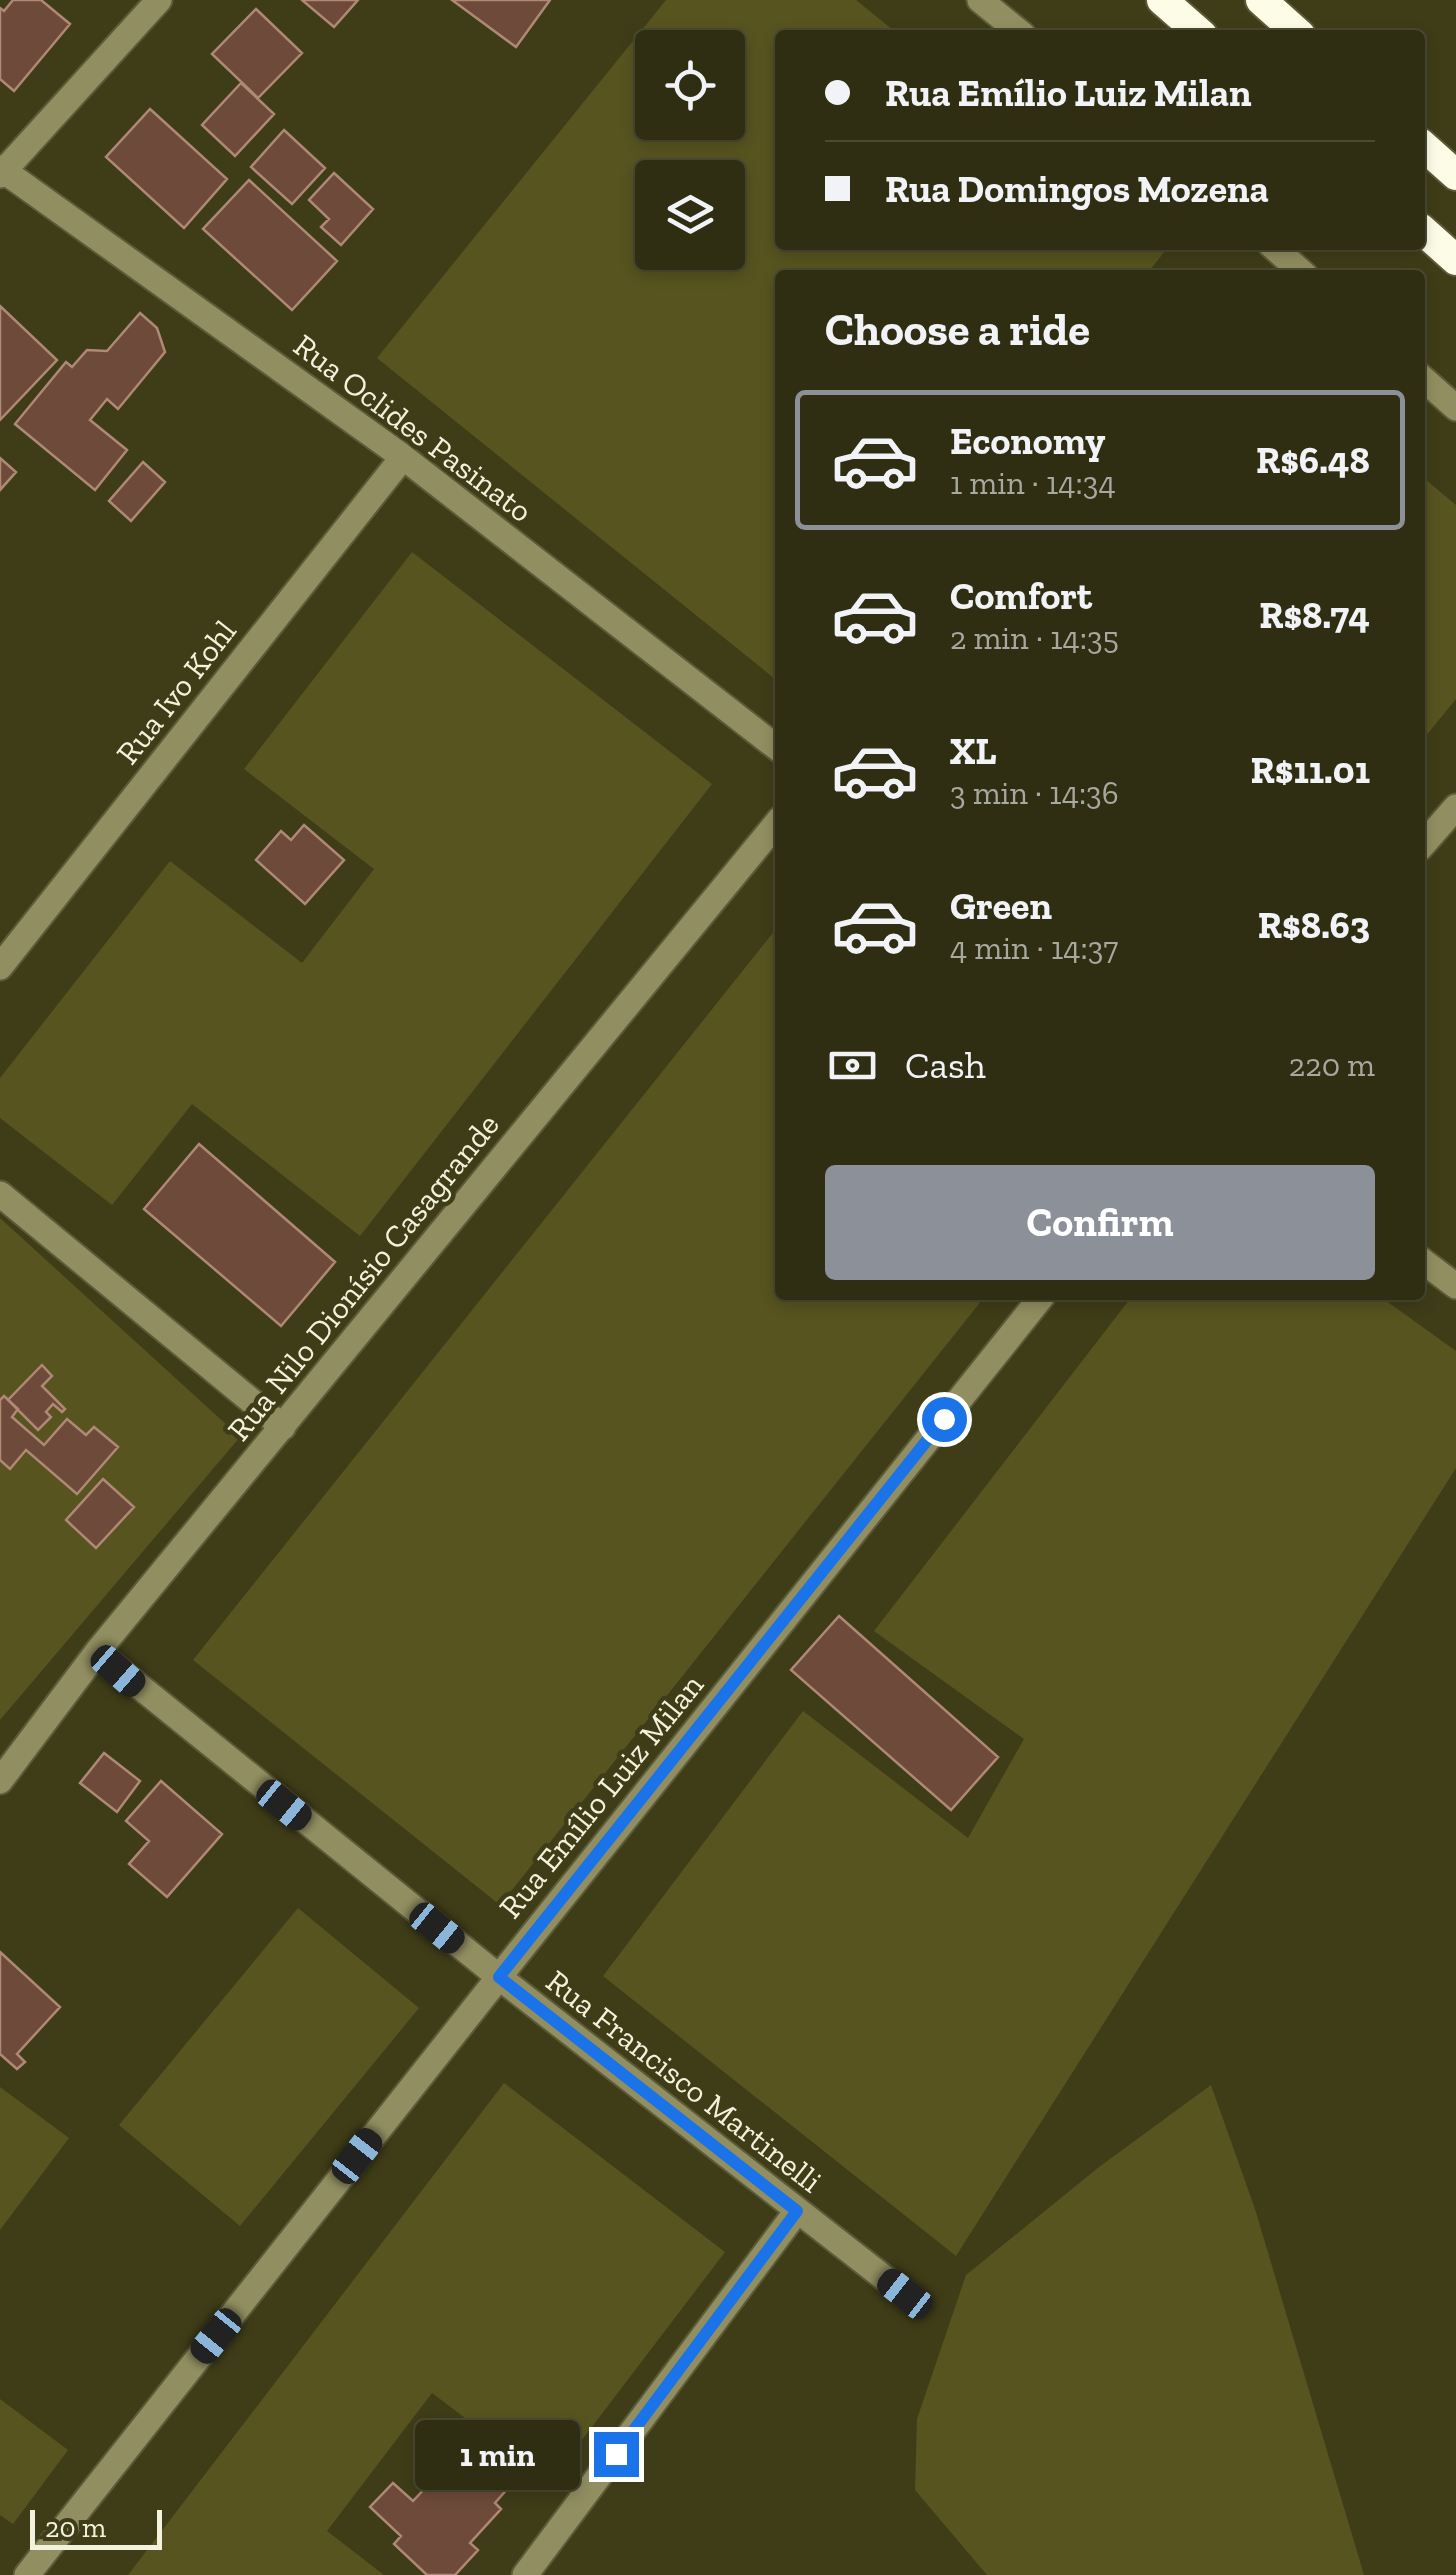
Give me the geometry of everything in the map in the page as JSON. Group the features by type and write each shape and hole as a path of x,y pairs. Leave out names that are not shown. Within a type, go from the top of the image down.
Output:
{"highway":[{"path":"1162,0 1196,30"},
{"path":"1261,0 1294,30"},
{"path":"1425,147 1456,175"},
{"path":"1425,232 1456,260"}],"street":[{"path":"1,171 159,0"},
{"path":"980,0 1017,30"},
{"name":"Rua Oclides Pasinato","path":"1,171 403,457 775,746"},
{"path":"1277,250 1299,270"},
{"path":"1425,380 1456,408"},
{"name":"Rua Ivo Kohl","path":"0,967 403,457"},
{"path":"1425,842 1456,807"},
{"name":"Rua Nilo Dionísio Casagrande","path":"0,1781 97,1652 775,825"},
{"path":"0,1194 282,1427"},
{"path":"1425,1263 1456,1286"},
{"name":"Rua Emílio Luiz Milan","path":"27,2575 1039,1300"},
{"name":"Rua Francisco Martinelli","path":"97,1652 499,1977 905,2294"},
{"path":"524,2575 797,2211"}],"shaded area":[{"path":"666,0 856,0 893,30 775,30 775,250 1165,251 1150,270 775,270 775,679 377,358 635,38 635,140 745,140 745,30 642,30"},
{"path":"1425,479 1456,505 1456,699 1425,737"},
{"path":"412,552 712,784 360,1236 192,1104 112,1205 0,1118 0,1078 170,861 302,963 374,869 244,769"},
{"path":"775,930 775,1300 982,1300 500,1905 193,1660"},
{"path":"0,1218 240,1437 0,1720"},
{"path":"1129,1300 1385,1300 1456,1351 1456,1468 956,2256 603,1976 803,1711 968,1838 1024,1739 874,1631"},
{"path":"298,1908 419,2008 240,2226 119,2125"},
{"path":"504,2083 725,2252 550,2482 432,2393 327,2531 384,2575 128,2575"},
{"path":"1211,2085 1255,2209 1364,2575 987,2575 915,2490 917,2419 966,2275 1099,2167"},
{"path":"0,2087 69,2138 0,2230"},
{"path":"0,2399 68,2450 13,2524 0,2515"}],"building":[{"path":"13,0 41,0 70,24 14,91 0,79 0,8 4,11"},
{"path":"302,0 358,0 334,27"},
{"path":"452,0 550,0 516,47"},
{"path":"256,9 302,53 258,98 212,54"},
{"path":"241,83 274,114 235,156 202,125"},
{"path":"150,109 227,179 184,228 106,157"},
{"path":"284,130 325,168 292,204 251,167"},
{"path":"334,173 373,209 341,245 321,227 329,219 309,200"},
{"path":"249,180 337,261 292,310 203,229"},
{"path":"0,306 57,360 0,420"},
{"path":"140,313 157,328 165,352 118,409 107,399 90,420 127,450 95,490 15,424 66,362 72,367 87,350 107,351"},
{"path":"0,458 16,472 0,490"},
{"path":"143,462 165,482 131,521 109,501"},
{"path":"304,825 344,860 305,904 256,860 281,831 291,840"},
{"path":"199,1144 335,1262 281,1326 144,1209"},
{"path":"42,1365 52,1376 42,1386 65,1409 62,1412 53,1404 46,1412 51,1417 38,1430 8,1400"},
{"path":"4,1396 18,1409 12,1417 44,1445 67,1419 86,1435 94,1427 118,1447 77,1494 26,1450 10,1469 0,1460 0,1400"},
{"path":"103,1479 134,1507 96,1548 66,1520"},
{"path":"839,1616 998,1757 951,1810 791,1670"},
{"path":"104,1753 140,1781 117,1812 80,1783"},
{"path":"161,1781 222,1834 167,1897 129,1864 149,1841 126,1821"},
{"path":"0,1952 60,2007 17,2054 25,2062 17,2069 0,2054"},
{"path":"457,2454 490,2485 498,2477 509,2487 495,2503 501,2509 470,2543 478,2550 455,2575 427,2575 394,2544 401,2536 370,2507 393,2483 413,2501"}],"route":[{"path":"616,2454 797,2211 499,1977 944,1419"}]}
